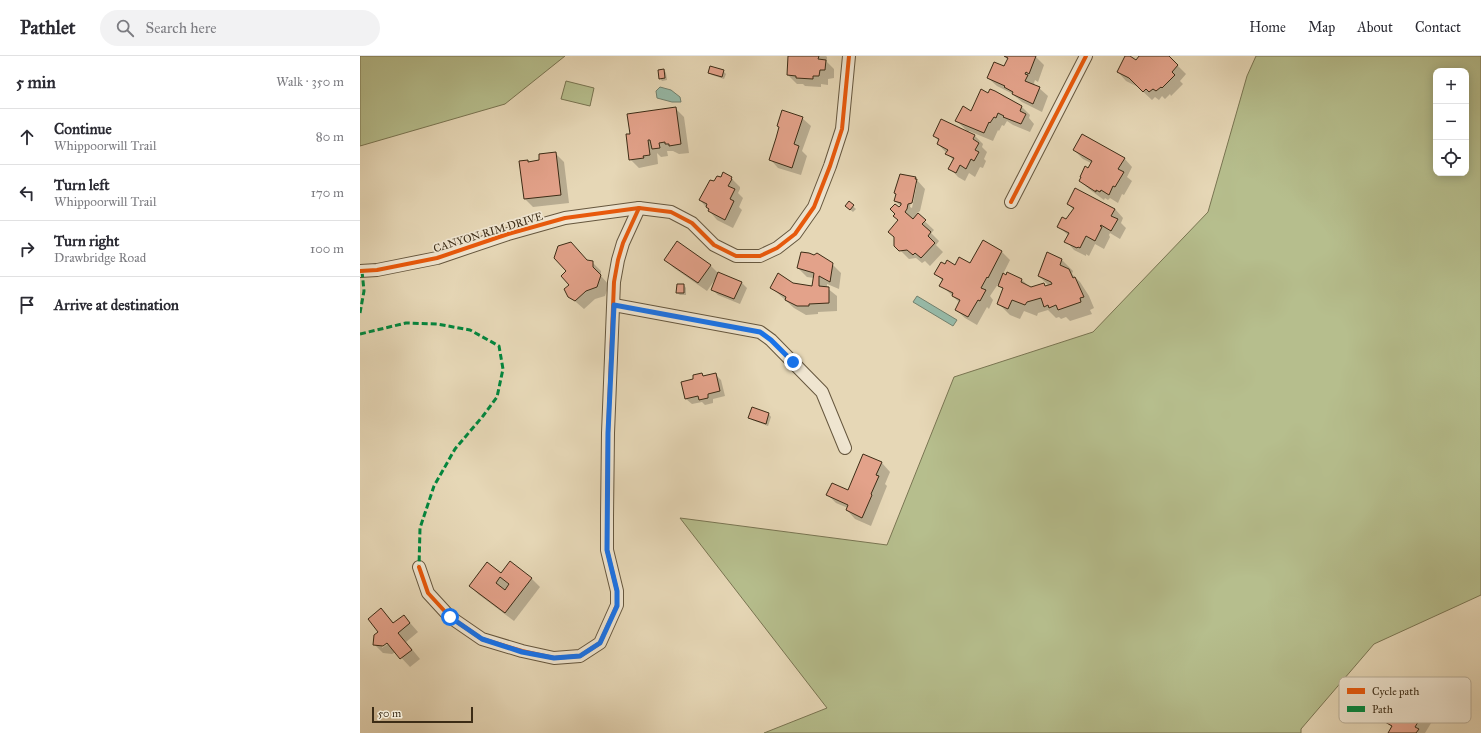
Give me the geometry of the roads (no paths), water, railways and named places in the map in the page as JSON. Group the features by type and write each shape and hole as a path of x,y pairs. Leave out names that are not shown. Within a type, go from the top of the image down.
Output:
{"street":[{"name":"CANYON RIM DRIVE","path":"360,271 376,270 437,258 508,234 565,218 639,208 671,212 692,223 714,245 736,256 760,256 777,248 795,234 814,207 830,166 842,129 849,56"},
{"path":"1011,202 1086,56"},
{"path":"419,567 428,593 450,617 482,639 522,652 554,658 580,656 600,643 617,606 617,591 607,550 608,433 614,282 623,243 639,208"},
{"path":"614,305 760,332 771,340 822,392 845,448"}]}
